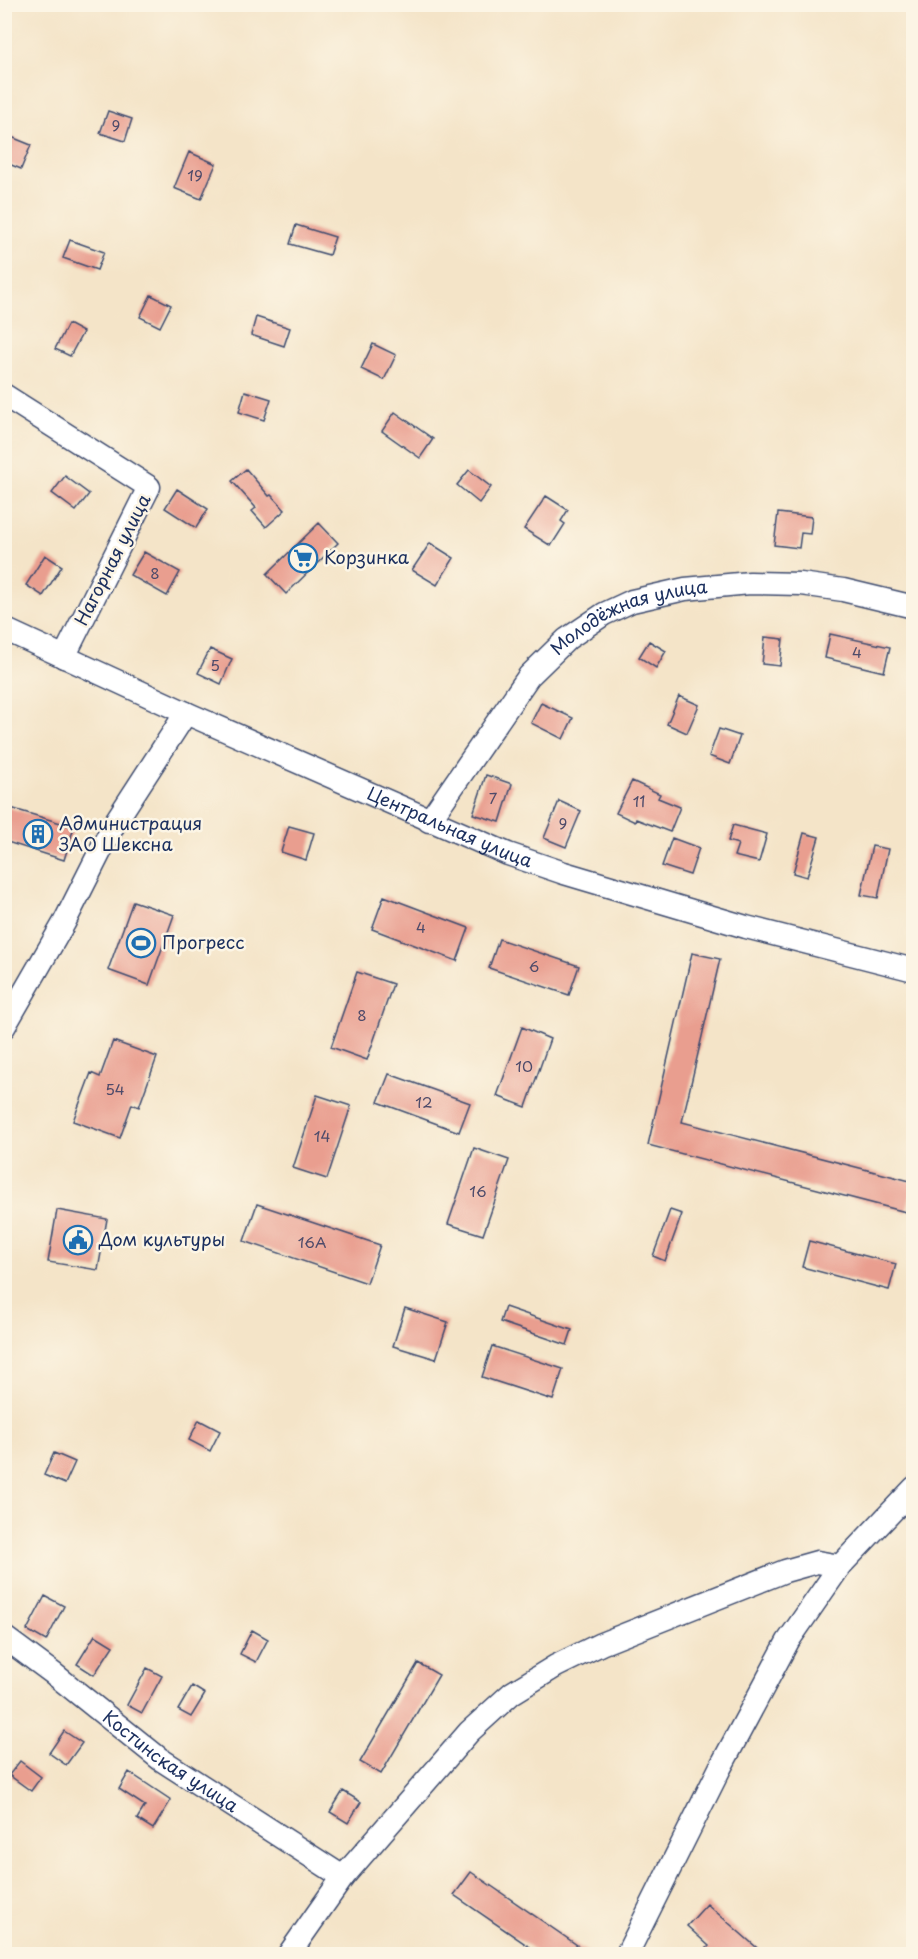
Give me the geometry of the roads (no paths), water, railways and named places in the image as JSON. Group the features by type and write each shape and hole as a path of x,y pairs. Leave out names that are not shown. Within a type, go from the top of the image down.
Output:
{"street":[{"name":"Нагорная улица","path":"4,394 149,487 64,657"},
{"name":"Молодёжная улица","path":"429,821 529,676 567,639 613,609 632,601 685,589 750,584 801,584 831,588 914,607"},
{"name":"Центральная улица","path":"4,629 186,713 508,854 746,927 914,970"},
{"path":"4,1027 64,923 114,824 186,713"},
{"path":"627,1954 720,1768 788,1641 840,1566 914,1488"},
{"path":"289,1954 343,1877 469,1732 512,1693 556,1666 601,1644 785,1571 817,1562 840,1566"},
{"name":"Костинская улица","path":"4,1637 160,1759 343,1877"}],"place":[{"name":"Корзинка","path":"303,558"},
{"name":"Администрация ЗАО Шексна","path":"38,834"},
{"name":"Прогресс","path":"141,943"},
{"name":"Дом культуры","path":"78,1240"}]}
